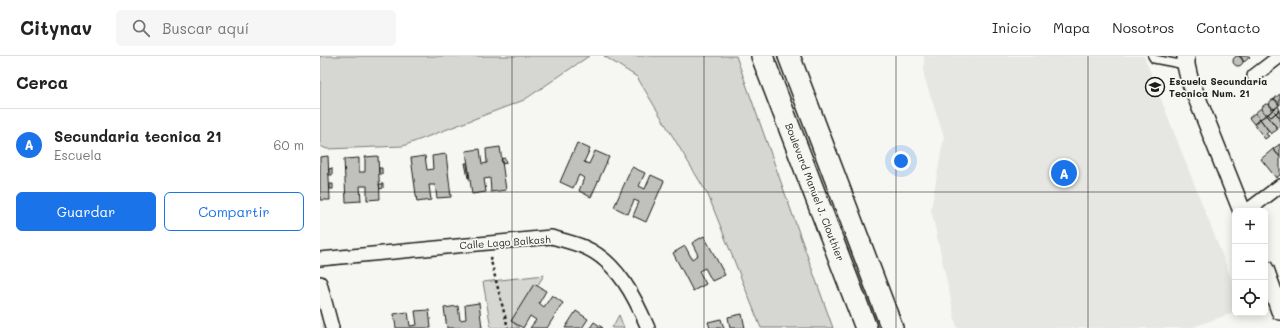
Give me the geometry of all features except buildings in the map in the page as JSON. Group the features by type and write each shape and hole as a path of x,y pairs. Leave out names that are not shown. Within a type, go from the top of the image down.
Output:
{"main road":[{"name":"Boulevard Manuel J. Clouthier","path":"762,56 866,328"},
{"path":"789,56 892,328"}],"street":[{"path":"1254,76 1280,56"},
{"path":"1186,61 1189,78 1241,208"},
{"path":"1251,208 1280,186"},
{"name":"Calle Lago Balkash","path":"320,259 551,237 585,247 610,265 629,289 648,328"},
{"path":"1268,277 1280,311"},
{"path":"320,283 332,328"}],"lane":[{"path":"1152,56 1154,59 1186,61"}],"path":[{"path":"486,243 508,328"}],"shaded area":[{"path":"320,56 589,56 524,100 403,146 327,149 320,146"},
{"path":"604,56 736,56 833,328 761,328 708,195 637,77"},
{"path":"924,56 1144,56 1232,280 1232,313 1190,328 957,328 931,209 944,137 924,76"},
{"path":"544,275 514,324 520,328 491,328 483,282"},
{"path":"619,315 624,328 612,328"}],"place":[{"name":"Escuela Secundaria Tecnica Num. 21","path":"1155,87"},
{"name":"Secundaria tecnica 21","path":"1064,173"}]}
